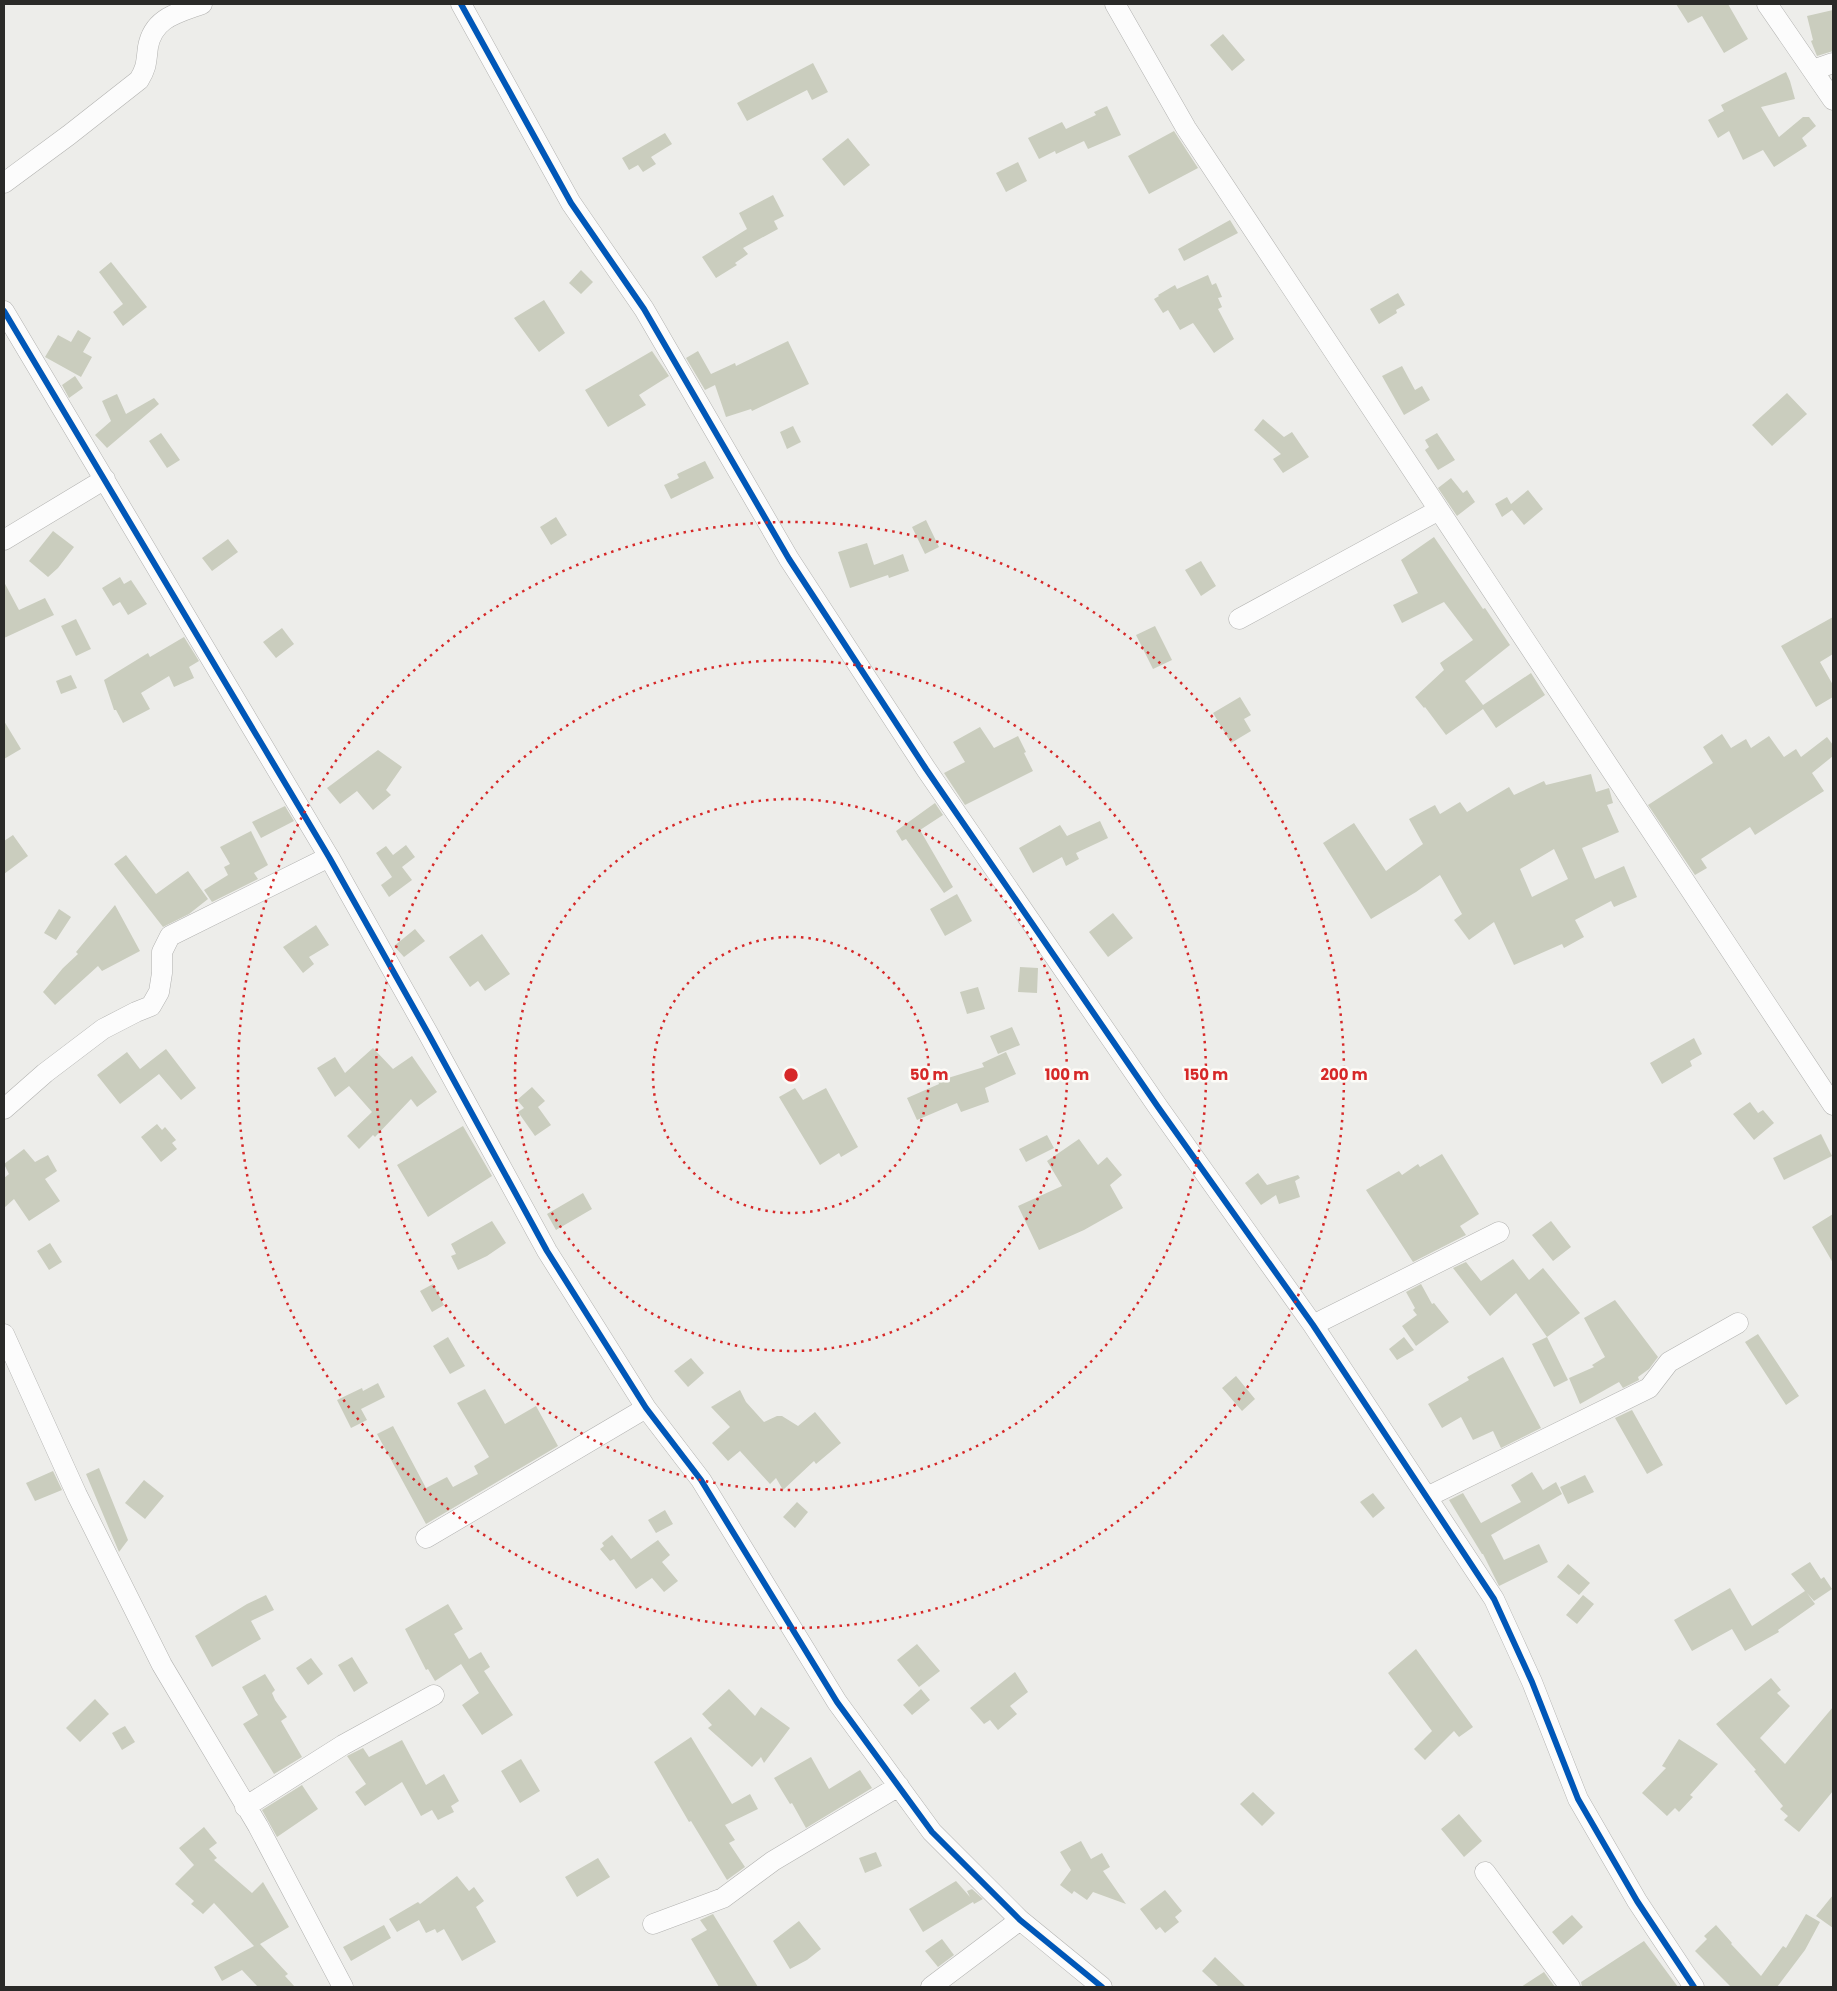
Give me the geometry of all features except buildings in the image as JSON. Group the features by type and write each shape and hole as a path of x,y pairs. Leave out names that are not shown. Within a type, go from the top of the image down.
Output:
{"street":[{"path":"4,183 139,80 146,68 150,36 158,24 170,16 202,4"},
{"path":"461,4 572,203 644,309 789,559 926,769 1158,1107 1313,1325 1494,1599 1532,1682 1578,1799 1637,1901 1694,1987"},
{"path":"1115,4 1186,128 1833,1105"},
{"path":"1767,4 1833,100"},
{"path":"1813,70 1833,62"},
{"path":"4,310 329,857 429,1035 546,1251 646,1408 701,1480 837,1702 932,1832 1020,1920 1102,1987"},
{"path":"4,540 105,479"},
{"path":"1239,619 1439,510"},
{"path":"4,1109 44,1073 103,1029 151,1006 159,992 162,973 162,952 170,936 329,857"},
{"path":"1313,1325 1499,1232"},
{"path":"1427,1497 1649,1388 1669,1362 1738,1323"},
{"path":"4,1334 77,1495 162,1665 258,1826 343,1987"},
{"path":"426,1538 646,1408"},
{"path":"245,1807 343,1745 434,1696"},
{"path":"653,1924 723,1898 773,1860 899,1786"},
{"path":"1485,1872 1570,1987"},
{"path":"931,1987 1020,1920"}],"cycle path":[{"path":"461,4 571,203 644,309 789,559 926,769 1158,1107 1313,1325 1494,1599 1532,1682 1578,1799 1637,1901 1694,1987"},
{"path":"4,311 329,857 547,1251 646,1408 701,1480 837,1702 932,1832 1020,1920 1102,1987"}]}
